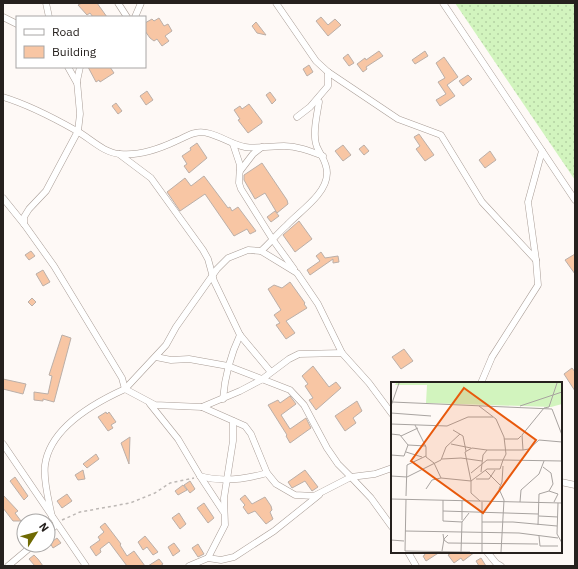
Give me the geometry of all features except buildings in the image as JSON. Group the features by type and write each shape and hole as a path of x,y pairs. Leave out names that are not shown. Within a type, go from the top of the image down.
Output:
{"street":[{"path":"46,3 49,16"},
{"path":"118,3 126,16"},
{"path":"135,16 141,3"},
{"path":"276,3 316,61 328,72 398,119 441,135 482,202 536,260"},
{"path":"443,3 575,200"},
{"path":"3,17 16,24"},
{"path":"69,68 77,83"},
{"path":"24,224 24,217 46,191 78,131 80,114 77,83 80,68"},
{"path":"297,117 310,107 328,86 328,72"},
{"path":"3,97 26,105 78,131 95,144 119,154 151,178 208,259 213,276 240,335 270,371"},
{"path":"261,251 318,195 328,173 323,156 317,148 315,140 319,102"},
{"path":"119,154 146,152 165,146 195,133 204,132 233,144 245,147 286,146 306,150 323,156"},
{"path":"233,144 238,157 240,171 239,183 241,189 272,240 318,304 342,353 370,383 391,413"},
{"path":"240,171 253,154 262,147"},
{"path":"481,382 492,356 538,285 528,202 542,151"},
{"path":"3,198 54,266 122,378 125,390 155,405 202,408 245,426 252,434 266,473 276,484 295,495 314,496 351,477 375,474 391,468"},
{"path":"51,513 45,466 48,454 59,434 100,400 125,390 166,345 176,326 217,269 228,258 248,250 261,251 297,273"},
{"path":"224,399 231,354 240,335"},
{"path":"202,408 224,399 261,380 270,371 299,354 342,353"},
{"path":"156,357 171,360 189,359 228,366 285,388 297,397 312,417 327,448 338,464 371,498 391,526"},
{"path":"147,402 178,438 224,513"},
{"path":"208,558 225,525 224,513 226,480 233,441 233,421"},
{"path":"3,444 49,513"},
{"path":"200,476 212,480 226,480 266,473"},
{"path":"562,482 575,485"},
{"path":"189,566 208,558 221,560 234,557 292,518 323,492"},
{"path":"56,525 86,566"},
{"path":"8,566 23,553"},
{"path":"409,553 416,566"},
{"path":"488,553 496,563 501,566"}],"path":[{"path":"56,525 65,518 80,512 130,503 155,493 170,483 200,476"}],"green space":[{"path":"455,3 575,3 575,180"}]}
